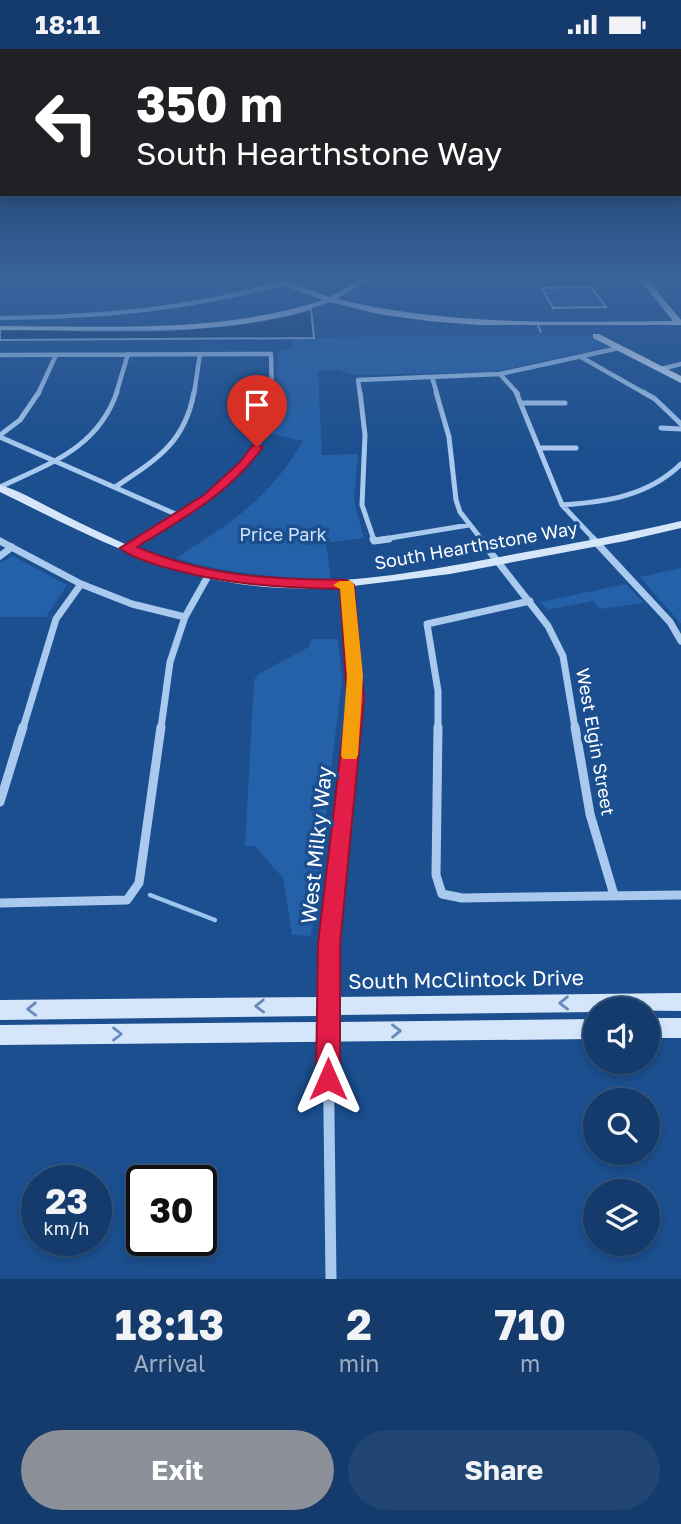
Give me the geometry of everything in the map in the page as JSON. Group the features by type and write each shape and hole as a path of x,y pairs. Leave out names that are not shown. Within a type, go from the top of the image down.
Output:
{"street":[{"path":"597,336 681,380"},
{"path":"469,526 374,541 362,505 365,435 358,380 500,374 619,348"},
{"path":"0,487 79,446 104,421 128,354"},
{"path":"115,487 150,464 180,433 190,412 200,354"},
{"path":"0,355 271,354 271,410 266,431 257,447 220,488 126,548"},
{"path":"0,436 28,415 56,355"},
{"path":"580,356 655,399 681,426"},
{"path":"661,369 681,365"},
{"path":"500,374 516,390 523,403 562,505 670,622 681,641"},
{"name":"West Elgin Street","path":"432,377 449,437 456,500 469,526 548,626 563,656 590,814 614,895"},
{"path":"523,403 565,403"},
{"path":"661,428 681,426"},
{"path":"0,436 180,516"},
{"path":"539,448 576,448"},
{"path":"562,505 604,501 634,494 673,474 681,464"},
{"name":"South Hearthstone Way","path":"0,487 158,561 208,576 270,583 347,585 412,578 681,524"},
{"path":"0,541 81,584 132,604 185,617"},
{"path":"0,556 12,547"},
{"path":"0,903 127,900 139,883 170,662 185,617 208,576"},
{"path":"0,802 56,619 81,584"},
{"name":"West Milky Way","path":"331,1279 328,1032 330,932 355,699 347,585"},
{"path":"530,601 427,624 438,691 436,875 442,894 462,898 681,895"},
{"name":"South McClintock Drive","path":"0,1010 681,1002"},
{"path":"660,1028 681,1028"},
{"path":"0,1035 583,1029"}],"green space":[{"name":"Price Park","path":"589,336 608,347 493,372 353,375 337,369 318,372 322,455 358,454 354,501 364,538 326,543 331,579 253,574 176,558 247,508 276,479 303,441 272,434 278,351 292,348 293,338"},
{"path":"13,556 67,585 46,617 0,617 0,563"},
{"path":"681,568 681,623 680,623 640,577"},
{"path":"626,584 644,603 600,609 593,601 547,610 541,602"},
{"path":"311,639 338,639 342,680 311,936 292,935 283,878 255,846 245,846 254,680 258,674 309,647"}],"shaded area":[{"path":"0,336 314,338 0,340"}],"waterway":[{"path":"150,895 215,920"}],"slow traffic":[{"path":"340,585 347,585 355,676 350,755"}],"route":[{"path":"257,447 244,464 208,498 126,548 208,576 315,586 347,585 355,699 329,944 328,1079"}]}
